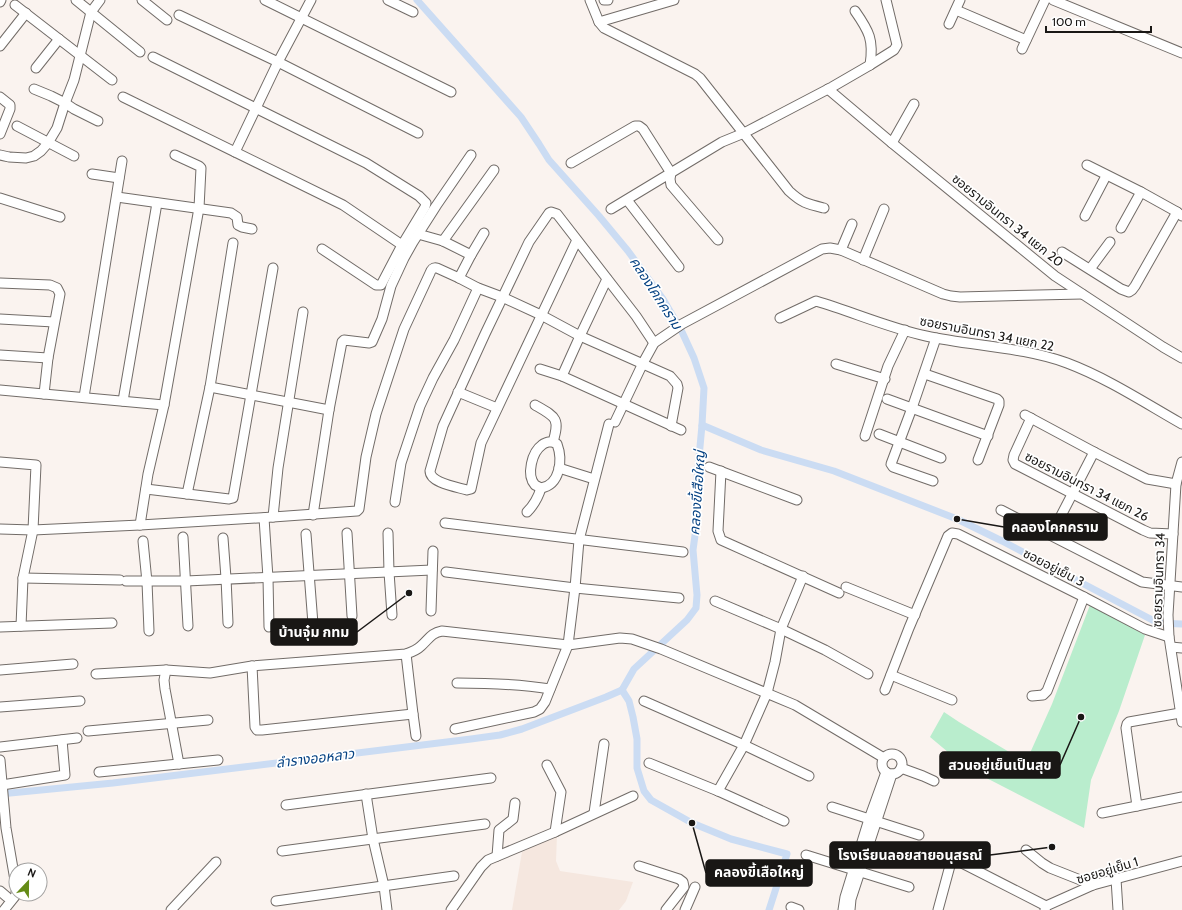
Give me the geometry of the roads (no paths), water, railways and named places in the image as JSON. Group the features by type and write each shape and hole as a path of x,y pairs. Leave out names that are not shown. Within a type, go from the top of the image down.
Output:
{"street":[{"path":"76,0 140,52"},
{"path":"0,155 26,158 34,156 48,143 57,128 64,103 74,80 91,12 100,0"},
{"path":"142,0 167,20"},
{"path":"265,0 451,92"},
{"path":"235,152 278,62 311,0"},
{"path":"388,0 413,12"},
{"path":"590,0 598,22 605,28 695,74 700,78 788,191 804,203 824,208"},
{"path":"598,22 674,0"},
{"path":"611,209 722,142 744,133 828,89 894,50 897,44 886,0"},
{"path":"950,24 960,0"},
{"path":"1022,49 1046,0"},
{"path":"1052,0 1182,53"},
{"path":"15,5 112,80"},
{"path":"855,10 870,37 870,65"},
{"path":"956,10 1026,40"},
{"path":"0,46 26,13"},
{"path":"179,15 278,62 418,133"},
{"path":"36,68 59,39"},
{"path":"153,57 366,163 423,199 426,203 425,208 402,245 383,283 379,286 322,249"},
{"path":"34,89 98,121"},
{"name":"ซอยรามอินทรา 34 แยก 20","path":"828,89 1055,276 1182,358"},
{"path":"0,97 10,105 10,109 0,134"},
{"path":"123,97 343,205 402,245"},
{"path":"892,143 914,104"},
{"path":"571,163 637,125 639,126 643,129 671,173 671,185 718,240"},
{"path":"16,126 74,156"},
{"path":"140,525 164,405 199,208 201,168 175,155"},
{"path":"313,515 329,410 342,342 344,340 348,340 372,342 382,319 391,286 404,258 436,206 471,156"},
{"path":"84,397 122,160"},
{"path":"1062,252 1121,289 1129,292 1132,290 1180,214 1141,192 1106,176 1087,165"},
{"path":"443,241 494,170"},
{"path":"92,174 119,178"},
{"path":"1085,216 1106,176"},
{"path":"1121,228 1141,192"},
{"path":"117,197 233,213 237,217 238,225 252,230"},
{"path":"0,198 60,217"},
{"path":"627,200 678,266"},
{"path":"123,401 157,203"},
{"path":"863,260 884,210"},
{"path":"577,240 497,408 482,443 471,489 467,490 435,481 431,476 430,470 443,426 458,392 529,242 549,213 553,212 557,214 636,316 654,343"},
{"path":"841,250 852,224"},
{"path":"459,278 484,233"},
{"path":"418,234 443,241 471,255"},
{"path":"1090,269 1110,242"},
{"path":"187,494 210,387 233,243"},
{"path":"455,729 538,711 542,706 568,645 579,540 594,479 612,423 624,405 654,343 679,327 822,249 830,248 841,250 943,294 951,296 968,297 1082,294"},
{"path":"146,489 229,499 233,498 235,495 250,395 273,268"},
{"path":"0,529 33,530 140,525 355,512 359,509 366,457 376,414 404,329 433,268 438,268 478,288 502,297 541,315 580,336 670,376 677,384 677,393 671,426"},
{"path":"562,376 607,279"},
{"path":"0,283 50,285 57,288 60,294 48,358 44,394"},
{"path":"395,502 401,463 420,406 433,378 454,340 478,288"},
{"name":"ซอยรามอินทรา 34 แยก 22","path":"780,318 816,301 872,320 936,338 1041,355 1095,375 1182,424"},
{"path":"269,627 268,518 278,468 303,312"},
{"path":"0,319 54,322"},
{"path":"865,436 888,366 905,330"},
{"path":"933,481 892,466 892,463 925,374 936,338"},
{"path":"0,355 48,358"},
{"path":"836,364 884,379"},
{"path":"540,369 562,376 681,430"},
{"path":"925,374 999,401 988,436 978,460"},
{"path":"210,387 329,410"},
{"path":"0,390 164,405"},
{"path":"458,392 497,408"},
{"path":"887,399 988,436"},
{"path":"535,404 549,413 557,425 553,442"},
{"name":"ซอยรามอินทรา 34 แยก 26","path":"1094,452 1028,417 1013,460 1015,464 1143,530 1150,533 1173,534"},
{"path":"878,434 942,458"},
{"path":"548,442 553,442 557,444 560,451 559,468 552,482 546,487 540,488 535,485 531,477 532,461 536,452 542,445 548,442"},
{"path":"1051,535 1094,452 1147,479 1176,484"},
{"path":"0,462 36,465 33,530 23,578 21,626"},
{"name":"ซอยรามอินทรา 34","path":"1181,718 1170,647 1168,615 1176,484 1182,462"},
{"path":"709,467 797,500"},
{"path":"559,468 594,479"},
{"path":"720,471 718,531 721,540 803,576 915,615"},
{"path":"527,512 538,498 540,488"},
{"path":"1001,510 1142,582 1182,587"},
{"path":"445,523 683,552"},
{"path":"388,533 392,615"},
{"name":"ซอยอยู่เย็น 3","path":"885,690 948,536 952,533 958,534 1145,628 1169,633"},
{"path":"306,534 313,624"},
{"path":"347,534 352,616"},
{"path":"183,537 188,626"},
{"path":"223,538 228,623"},
{"path":"143,540 149,630"},
{"path":"431,611 433,551"},
{"path":"23,578 147,582 432,570"},
{"path":"446,572 575,588 679,598"},
{"path":"718,791 744,745 767,693 781,629 803,576"},
{"path":"1032,696 1043,694 1047,691 1084,597"},
{"path":"715,601 781,629 825,650 868,674"},
{"path":"0,626 112,623"},
{"path":"96,674 166,670 210,673 252,666 406,654 421,646 434,633 442,631 568,645 620,638 632,639 650,644 795,706 884,758"},
{"path":"1170,647 1182,648"},
{"path":"406,654 416,736"},
{"path":"0,670 73,664"},
{"path":"252,666 255,727 257,730 270,730 413,714"},
{"path":"166,670 164,684 179,764"},
{"path":"891,675 952,700"},
{"path":"457,683 526,685 550,689"},
{"path":"0,707 80,701"},
{"path":"644,701 744,745 809,776"},
{"path":"1137,806 1126,728 1127,724 1129,722 1181,718"},
{"path":"88,731 208,720"},
{"path":"0,747 77,738"},
{"path":"2,785 65,775 62,740"},
{"path":"594,814 604,744"},
{"path":"892,754 897,755 902,763 901,768 898,772 889,773 882,765 884,758 892,754"},
{"path":"0,760 6,828 12,862"},
{"path":"99,772 218,760"},
{"path":"649,763 718,791 784,821"},
{"path":"547,765 561,792 555,832"},
{"path":"901,768 934,781"},
{"path":"850,910 857,870 889,773"},
{"path":"286,805 491,778"},
{"path":"366,794 373,839 384,886 387,910"},
{"path":"451,910 484,863 633,796"},
{"path":"1102,812 1182,798"},
{"path":"497,856 499,830 514,819 515,803"},
{"path":"832,807 919,835"},
{"path":"282,851 485,824"},
{"path":"1026,850 1050,868 1093,885"},
{"path":"806,855 909,886"},
{"path":"938,910 952,860 956,860 1045,908"},
{"name":"ซอยอยู่เย็น 1","path":"1045,908 1093,885 1182,861"},
{"path":"171,910 216,862"},
{"path":"639,866 679,879 683,882 684,887 666,910"},
{"path":"843,910 845,897 857,870"},
{"path":"276,901 454,876"},
{"path":"1116,879 1118,910"},
{"path":"685,910 695,887"}],"waterway":[{"name":"คลองโคกคราม","path":"417,0 521,117 549,160 628,251 663,299 682,332 694,358 704,388 697,479 696,528 693,550 697,595 696,608 687,620 634,669 622,690"},
{"name":"คลองโคกคราม","path":"702,425 761,450 834,471 957,519 1158,623 1182,624"},
{"name":"คลองขี้เสือใหญ่","path":"622,690 629,701 633,717 637,739 637,768 644,791 651,800 692,823 731,839 787,854 769,910"},
{"name":"ลำรางออหลาว","path":"0,794 113,783 500,735 522,729 622,690"}],"place":[{"name":"คลองโคกคราม","path":"957,519"},
{"name":"บ้านจุ๋ม กทม","path":"409,593"},
{"name":"สวนอยู่เย็นเป็นสุข","path":"1081,717"},
{"name":"คลองขี้เสือใหญ่","path":"692,823"},
{"name":"โรงเรียนลอยสายอนุสรณ์","path":"1052,847"}]}
